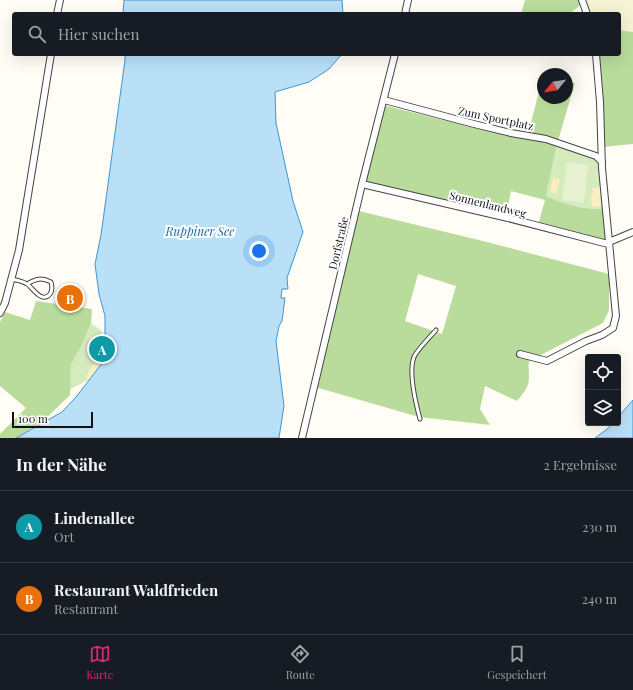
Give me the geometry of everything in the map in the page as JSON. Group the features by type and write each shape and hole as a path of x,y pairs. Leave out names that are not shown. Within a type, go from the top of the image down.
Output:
{"street":[{"path":"57,12 60,0"},
{"path":"405,12 408,0"},
{"path":"582,0 586,12"},
{"path":"0,313 5,303 19,250 51,56"},
{"name":"Dorfstraße","path":"302,438 362,184 395,56"},
{"path":"520,354 547,361 586,341 602,335 613,328 616,316 608,243 602,165 600,102 596,56"},
{"name":"Zum Sportplatz","path":"384,100 428,113 511,133 546,139 596,156 602,165"},
{"name":"Sonnenlandweg","path":"362,184 608,243"},
{"path":"608,243 633,232"}],"lane":[{"path":"12,279 27,284 39,295 44,297 50,294 52,288 51,282 39,278 27,284"},
{"path":"420,419 412,374 414,357 436,330"}],"shaded area":[{"path":"583,0 633,0 633,32 621,29 621,12 587,12"}],"green space":[{"path":"525,0 582,0 583,3 572,12 522,12"},
{"path":"621,30 633,32 633,144 603,147 597,56 621,56"},
{"path":"537,99 537,104 569,104 557,144 546,196 574,206 588,209 603,209 607,242 538,225 545,200 511,191 506,217 362,183 383,105 483,130 527,138"},
{"path":"557,144 594,157 599,162 603,209 588,209 574,206 546,196"},
{"path":"567,162 588,165 584,203 562,200"},
{"path":"359,211 487,242 609,274 609,310 603,323 529,361 528,384 517,401 485,386 480,409 490,425 419,417 315,387","holes":["418,274 456,286 442,334 405,321"]},
{"path":"36,301 92,309 91,323 83,343 71,364 70,395 41,423 16,438 0,438 0,434 26,408 0,386 0,322 5,312 30,320"},
{"path":"91,323 102,331 97,359 86,377 90,379 69,390 71,364 83,343"},
{"path":"90,336 96,337 93,348 88,347"}],"sand":[{"path":"553,178 560,179 556,194 550,192"},
{"path":"600,185 601,206 592,207 592,188 598,188"},
{"path":"102,331 105,339 103,362 90,379 86,378 97,359"}],"water":[{"path":"124,0 342,0 343,12 123,12"},
{"name":"Ruppiner See","path":"125,56 340,56 329,69 309,82 275,92 276,123 293,201 303,232 287,278 288,289 282,289 281,298 285,298 282,321 279,326 276,341 284,406 279,438 16,438 62,412 76,397 103,362 105,316 99,294 95,264 101,235"},
{"path":"633,400 633,438 595,438 610,426 621,426 621,414"}],"place":[{"name":"Restaurant Waldfrieden","path":"70,298"},
{"name":"Lindenallee","path":"102,349"}]}
